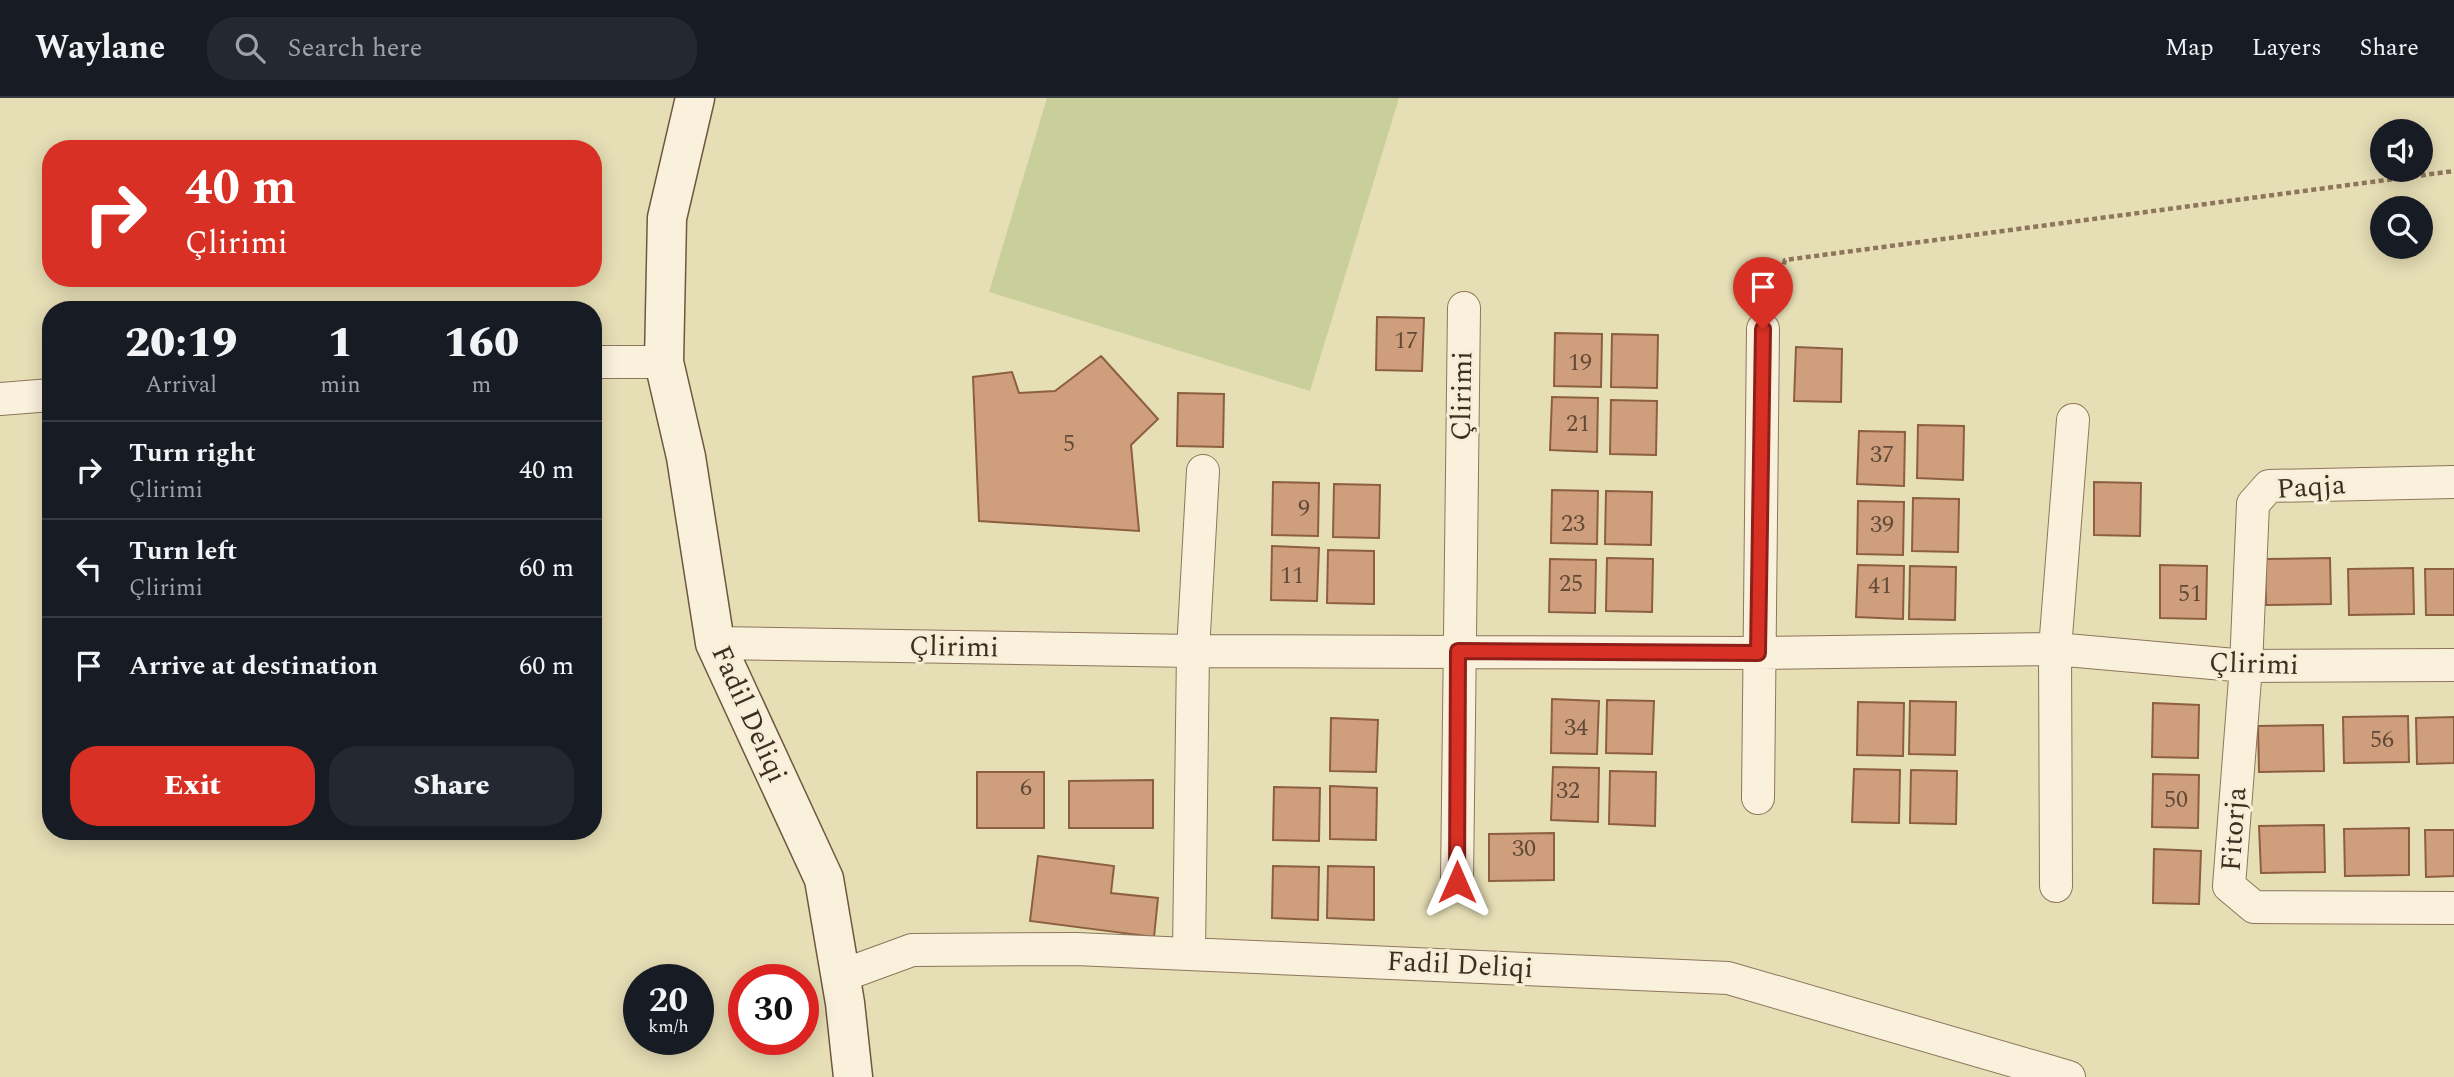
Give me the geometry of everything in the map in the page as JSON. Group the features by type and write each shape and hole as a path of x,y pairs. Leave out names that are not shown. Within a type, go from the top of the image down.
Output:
{"main road":[{"name":"Fadil Deliqi","path":"695,98 667,218 664,362 686,457 715,643 824,879 841,976 853,1077"}],"street":[{"name":"Çlirimi","path":"1457,882 1464,308"},
{"path":"1758,798 1763,329"},
{"path":"602,362 664,362"},
{"path":"0,399 42,396"},
{"path":"2056,886 2055,649 2074,420"},
{"path":"1189,952 1193,651 1203,471"},
{"name":"Paqja","path":"2246,666 2253,504 2260,493 2269,486 2454,482"},
{"name":"Çlirimi","path":"715,643 1193,651 1758,653 2055,649 2246,666 2454,665"},
{"name":"Fitorja","path":"2246,666 2229,886 2254,907 2454,908"},
{"name":"Fadil Deliqi","path":"841,976 912,950 1076,949 1728,978 2069,1077"}],"path":[{"path":"1785,260 2454,171"}],"shaded area":[{"path":"0,98 2454,98 2454,1077 0,1077"}],"green space":[{"path":"1047,98 1399,98 1310,391 989,292"}],"building":[{"path":"1377,317 1424,318 1422,371 1376,370"},
{"path":"1555,333 1602,334 1601,387 1554,386"},
{"path":"1612,334 1658,335 1657,388 1611,387"},
{"path":"1796,347 1842,349 1841,402 1794,401"},
{"path":"1101,356 1158,419 1131,445 1139,531 979,521 973,377 1012,372 1019,393 1055,391"},
{"path":"1178,393 1224,394 1223,447 1177,446"},
{"path":"1552,397 1598,398 1597,452 1550,450"},
{"path":"1611,400 1657,401 1656,455 1610,454"},
{"path":"1918,425 1964,426 1963,480 1917,478"},
{"path":"1859,431 1905,432 1904,486 1857,484"},
{"path":"1273,482 1319,483 1318,536 1272,535"},
{"path":"2094,482 2141,483 2140,536 2094,535"},
{"path":"1334,484 1380,485 1379,538 1333,537"},
{"path":"1552,490 1598,491 1597,544 1551,543"},
{"path":"1606,491 1652,492 1651,545 1605,544"},
{"path":"1913,498 1959,499 1958,552 1912,551"},
{"path":"1858,501 1904,502 1903,555 1857,554"},
{"path":"1272,546 1319,548 1317,601 1271,600"},
{"path":"1328,550 1374,551 1374,604 1327,603"},
{"path":"1607,558 1653,559 1652,612 1606,611"},
{"path":"2330,558 2331,604 2266,605 2265,559"},
{"path":"1550,559 1596,560 1595,613 1549,612"},
{"path":"1858,565 1904,566 1903,619 1856,617"},
{"path":"2160,565 2207,566 2206,619 2160,618"},
{"path":"1910,566 1956,567 1955,620 1909,619"},
{"path":"2413,568 2414,614 2349,615 2348,569"},
{"path":"2425,569 2454,569 2454,615 2426,615"},
{"path":"1552,699 1599,701 1597,754 1551,753"},
{"path":"1607,700 1654,701 1652,754 1606,753"},
{"path":"1910,701 1956,702 1955,755 1909,754"},
{"path":"1858,702 1904,703 1903,756 1857,755"},
{"path":"2153,703 2199,705 2198,758 2152,757"},
{"path":"2408,716 2409,762 2344,763 2343,717"},
{"path":"2454,717 2454,763 2417,764 2416,718"},
{"path":"1331,718 1378,720 1376,772 1330,771"},
{"path":"2323,725 2324,771 2259,772 2258,726"},
{"path":"1553,767 1599,768 1598,822 1551,820"},
{"path":"1854,769 1900,770 1899,823 1852,822"},
{"path":"1911,770 1957,771 1956,824 1910,823"},
{"path":"1610,771 1656,772 1655,826 1609,824"},
{"path":"977,772 1044,772 1044,828 977,828"},
{"path":"2153,774 2199,775 2198,828 2152,827"},
{"path":"1153,780 1153,828 1069,828 1069,781"},
{"path":"1330,786 1377,788 1376,840 1330,839"},
{"path":"1274,787 1320,788 1319,841 1273,840"},
{"path":"2324,825 2325,872 2261,873 2259,826"},
{"path":"2409,828 2409,875 2345,876 2344,829"},
{"path":"2425,830 2454,830 2454,876 2426,877"},
{"path":"1554,833 1554,880 1489,881 1489,834"},
{"path":"2154,849 2201,851 2199,904 2153,903"},
{"path":"1038,856 1114,866 1111,893 1158,898 1154,937 1030,921"},
{"path":"1273,866 1319,867 1318,920 1272,918"},
{"path":"1328,866 1374,867 1374,920 1327,918"}],"route":[{"path":"1457,882 1458,651 1758,653 1763,329"}]}
